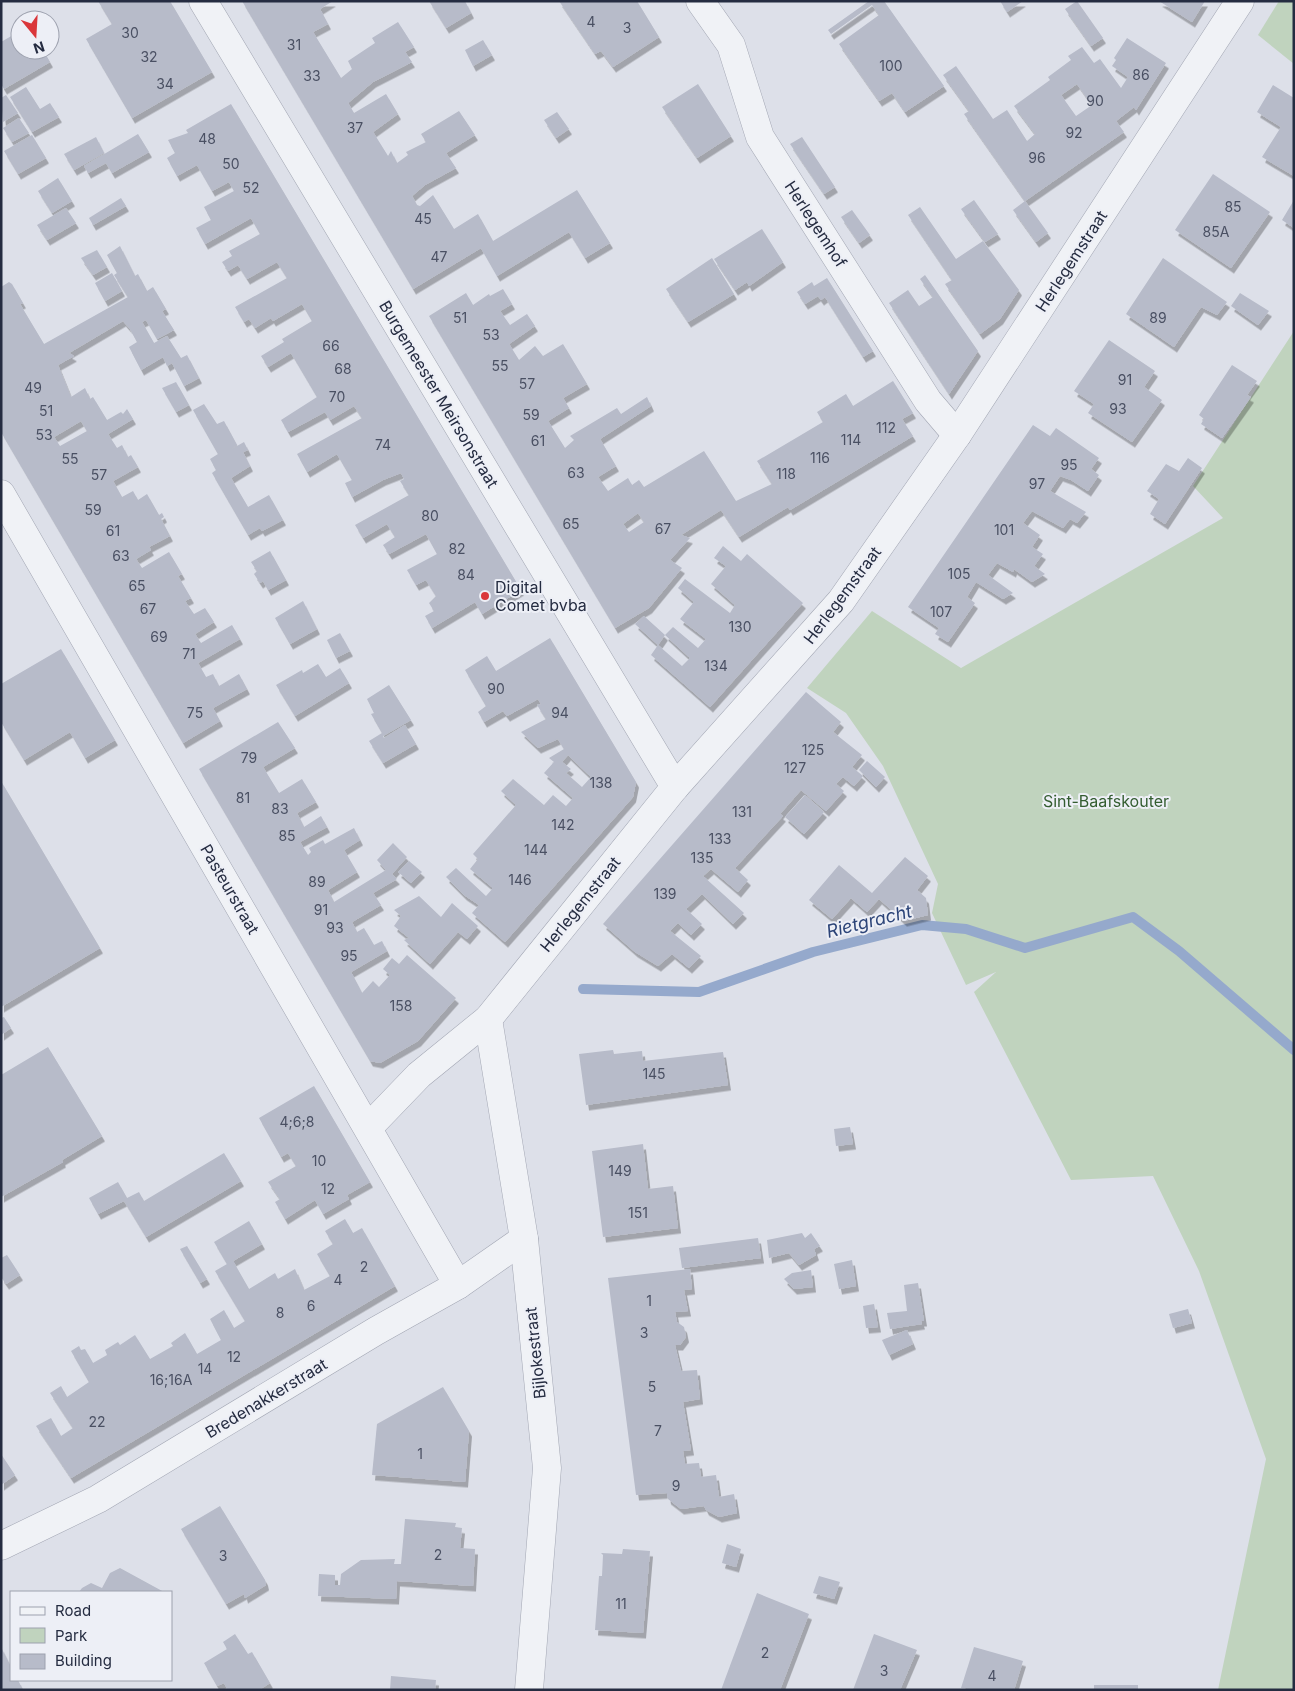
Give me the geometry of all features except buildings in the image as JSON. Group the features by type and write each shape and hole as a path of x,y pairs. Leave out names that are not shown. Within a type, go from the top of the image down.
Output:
{"street":[{"name":"Burgemeester Meirsonstraat","path":"203,1 676,787"},
{"name":"Herlegemhof","path":"700,1 731,45 760,137 928,402 957,435"},
{"name":"Herlegemstraat","path":"368,1128 419,1075 488,1019 676,787 822,626 957,435 1240,1"},
{"name":"Pasteurstraat","path":"1,494 458,1285"},
{"name":"Bijlokestraat","path":"488,1019 524,1239 547,1468 534,1688"},
{"name":"Bredenakkerstraat","path":"1,1546 98,1499 376,1331 458,1285 524,1239"}],"green space":[{"path":"1279,1 1294,1 1294,64 1258,35"},
{"name":"Sint-Baafskouter","path":"1294,331 1294,1690 1218,1690 1266,1459 1199,1271 1153,1176 1071,1180 974,992 996,972 966,985 932,913 938,884 883,766 846,713 807,688 872,611 961,668 1223,518 1193,486"}],"waterway":[{"name":"Rietgracht","path":"583,989 699,992 813,952 922,925 966,929 1025,948 1133,917 1179,951 1294,1050"}],"place":[{"name":"Digital Comet bvba","path":"485,596"}]}
